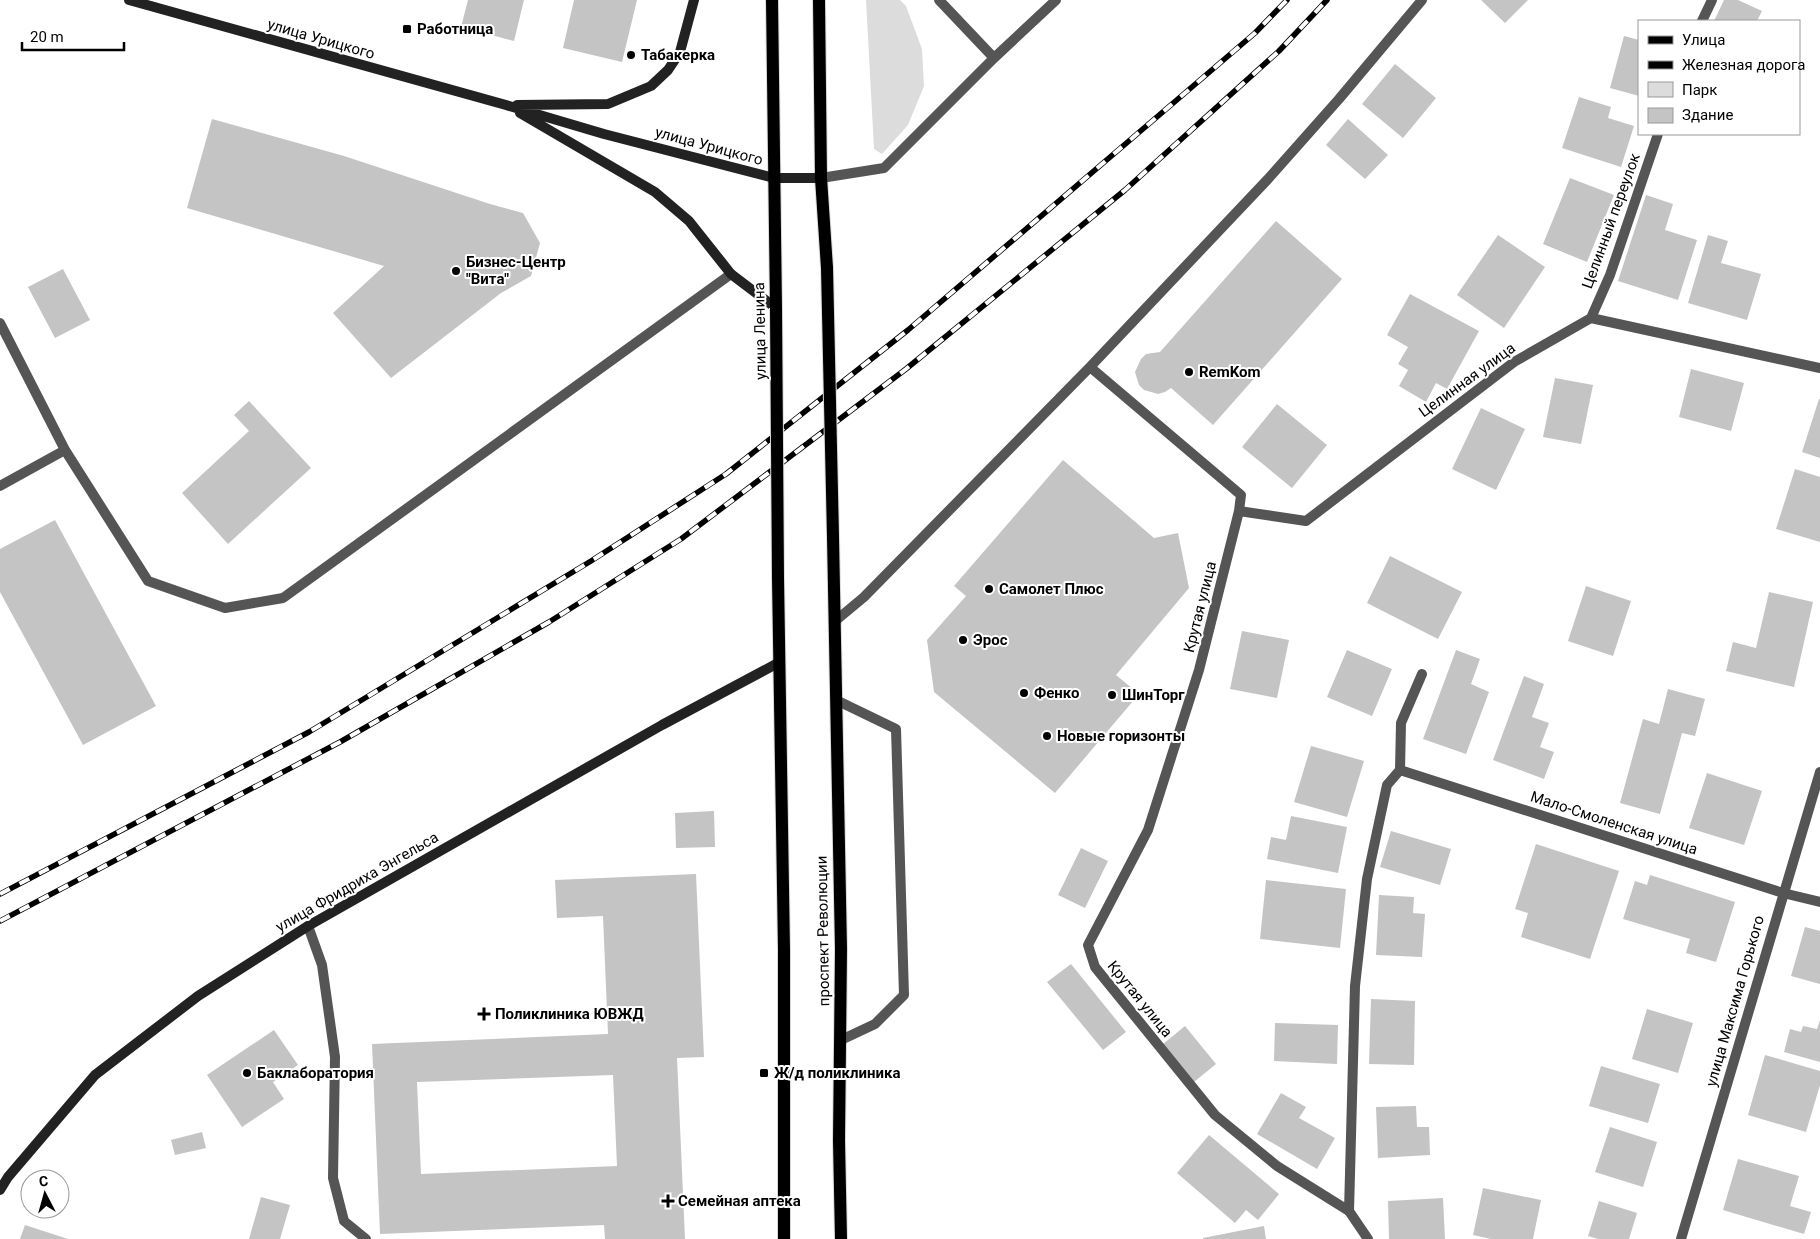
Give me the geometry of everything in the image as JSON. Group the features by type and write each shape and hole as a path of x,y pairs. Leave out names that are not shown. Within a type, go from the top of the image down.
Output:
{"main road":[{"name":"улица Урицкого","path":"129,0 604,134 774,178 821,178"},
{"name":"улица Урицкого","path":"506,105 608,104 651,86 668,70 680,52 694,0"},
{"name":"улица Ленина","path":"772,0 778,663"},
{"path":"819,0 821,178 827,268 834,622"},
{"path":"506,105 655,192 689,221 731,274 776,308"},
{"name":"проспект Революции","path":"834,622 841,1040 839,1140 841,1239"},
{"path":"778,663 784,950 784,1239"},
{"name":"улица Фридриха Энгельса","path":"0,1190 8,1177 95,1075 198,996 308,926 662,726 778,663"}],"street":[{"path":"939,0 994,58"},
{"path":"821,178 884,168 994,58 1056,0"},
{"path":"834,622 864,597 1090,366 1274,171 1339,99 1422,0"},
{"path":"1702,20 1712,0"},
{"name":"Целинный переулок","path":"1591,318 1610,275 1658,135"},
{"path":"0,324 65,450 148,581 225,608 283,598 731,274"},
{"path":"1591,318 1820,368"},
{"name":"Целинная улица","path":"1239,511 1306,521 1514,362 1591,318"},
{"name":"Крутая улица","path":"1090,366 1241,495 1239,511 1199,670 1148,830 1088,945 1095,967 1215,1115 1277,1166 1349,1211"},
{"path":"0,486 65,450"},
{"path":"1368,1239 1349,1211 1355,986 1367,879 1386,785 1400,770 1401,723 1422,674"},
{"path":"836,700 896,729 904,995 875,1024 841,1040"},
{"name":"Мало-Смоленская улица","path":"1400,770 1783,893 1820,902"},
{"name":"улица Максима Горького","path":"1681,1239 1820,772"},
{"path":"308,926 322,965 335,1057 332,1178 344,1221 366,1239"}],"green space":[{"path":"866,0 900,0 906,6 922,49 924,86 908,125 882,154 874,149"}],"building":[{"path":"468,0 524,0 514,41 461,27"},
{"path":"574,0 637,0 622,62 563,48"},
{"path":"1481,0 1528,0 1505,23"},
{"path":"1724,0 1738,0 1762,11 1758,20 1714,20"},
{"path":"1624,36 1638,40 1638,96 1610,88"},
{"path":"1395,64 1436,98 1403,138 1362,104"},
{"path":"1579,97 1611,107 1608,118 1634,126 1621,167 1562,148"},
{"name":"Бизнес-Центр \"Вита\"","path":"212,119 344,156 523,213 540,243 531,276 501,293 391,378 333,313 384,266 187,208"},
{"path":"1348,119 1388,155 1365,179 1326,145"},
{"path":"1570,178 1614,195 1587,262 1543,244"},
{"path":"1646,195 1673,204 1665,230 1697,240 1678,300 1618,281"},
{"path":"1276,221 1342,279 1213,425 1171,388 1158,394 1144,390 1139,385 1135,372 1141,359 1146,354 1160,352"},
{"path":"1498,235 1545,267 1504,328 1457,295"},
{"path":"1708,235 1728,241 1721,263 1761,274 1747,320 1688,303"},
{"path":"63,269 90,320 55,338 28,287"},
{"path":"1410,294 1479,331 1447,389 1436,383 1426,402 1399,386 1408,370 1398,364 1408,347 1387,335"},
{"path":"1691,369 1744,383 1731,431 1679,417"},
{"path":"1555,378 1593,385 1581,444 1543,437"},
{"path":"1820,399 1820,458 1802,452"},
{"path":"249,401 311,468 228,544 182,493 249,431 234,415"},
{"path":"1277,404 1327,445 1292,488 1242,447"},
{"path":"1481,408 1525,429 1496,490 1452,469"},
{"path":"1063,460 1154,538 1178,533 1189,588 1116,675 1139,694 1055,793 934,692 927,640 966,596 954,586"},
{"path":"1795,469 1820,477 1820,542 1776,529"},
{"path":"55,520 156,706 83,745 0,592 0,549"},
{"path":"1390,556 1462,592 1438,639 1367,603"},
{"path":"1586,586 1631,601 1613,656 1568,641"},
{"path":"1769,592 1813,602 1794,687 1726,671 1733,642 1756,648"},
{"path":"1242,631 1289,640 1277,698 1230,689"},
{"path":"1347,650 1392,669 1372,716 1327,697"},
{"path":"1456,650 1480,659 1471,684 1489,692 1466,754 1423,739"},
{"path":"1524,676 1544,684 1532,717 1549,723 1540,747 1554,752 1544,779 1493,760"},
{"path":"1668,689 1705,699 1695,736 1682,733 1660,814 1620,803 1643,719 1659,724"},
{"path":"1311,746 1364,761 1347,817 1294,802"},
{"path":"1707,773 1762,791 1744,845 1689,828"},
{"path":"714,811 715,847 676,848 675,813"},
{"path":"1291,816 1347,827 1338,873 1267,859 1271,837 1286,840"},
{"path":"1391,831 1451,849 1440,885 1380,867"},
{"path":"1536,844 1619,871 1590,959 1521,937 1528,913 1515,909"},
{"path":"1081,848 1108,861 1085,908 1058,895"},
{"path":"696,874 704,1057 677,1058 685,1239 605,1239 604,1225 380,1234 372,1044 608,1034 603,916 557,918 555,880","holes":["613,1075 617,1166 421,1174 417,1082"]},
{"path":"1650,875 1735,902 1716,962 1686,953 1690,939 1623,919 1635,881 1647,885"},
{"path":"1266,880 1346,889 1340,948 1260,939"},
{"path":"1379,895 1414,897 1413,913 1425,914 1422,957 1376,955"},
{"path":"1805,927 1820,931 1820,984 1791,976"},
{"path":"1071,964 1126,1032 1103,1050 1047,982"},
{"path":"1371,999 1415,1001 1414,1065 1369,1064"},
{"path":"1647,1009 1693,1023 1678,1073 1632,1059"},
{"path":"1820,1020 1820,1062 1784,1052 1790,1029 1801,1032 1803,1026 1817,1029"},
{"path":"1275,1023 1338,1025 1337,1064 1274,1061"},
{"path":"1185,1026 1216,1064 1194,1082 1163,1044"},
{"path":"274,1030 298,1065 273,1082 284,1099 242,1127 207,1075"},
{"path":"1765,1055 1820,1071 1820,1085 1806,1132 1748,1115"},
{"path":"1601,1066 1660,1084 1648,1123 1589,1106"},
{"path":"1281,1093 1306,1107 1299,1118 1335,1138 1317,1169 1257,1134"},
{"path":"1416,1106 1417,1127 1429,1127 1430,1155 1378,1158 1376,1107"},
{"path":"1610,1127 1657,1142 1643,1187 1595,1172"},
{"path":"202,1132 206,1148 175,1155 171,1140"},
{"path":"1209,1135 1279,1194 1258,1220 1246,1210 1235,1223 1177,1173"},
{"path":"1738,1159 1799,1176 1790,1206 1811,1212 1804,1234 1723,1210"},
{"path":"1483,1188 1541,1200 1533,1239 1491,1239 1473,1235"},
{"path":"261,1197 290,1205 280,1239 249,1239"},
{"path":"1443,1198 1445,1239 1389,1239 1388,1201"},
{"path":"1599,1201 1637,1213 1629,1239 1598,1239 1588,1236"},
{"path":"25,1225 68,1239 20,1239"},
{"path":"1264,1226 1266,1239 1203,1239 1203,1238"}],"railway":[{"path":"0,894 309,732 591,561 726,474 908,330 1255,33 1287,0"},
{"path":"0,921 340,742 549,622 681,539 906,369 1125,190 1279,51 1327,0"}],"place":[{"name":"Работница","path":"407,29"},
{"name":"Табакерка","path":"631,55"},
{"name":"Бизнес-Центр \"Вита\"","path":"456,271"},
{"name":"RemKom","path":"1189,372"},
{"name":"Самолет Плюс","path":"989,589"},
{"name":"Эрос","path":"963,640"},
{"name":"Фенко","path":"1024,693"},
{"name":"ШинТорг","path":"1112,695"},
{"name":"Новые горизонты","path":"1047,736"},
{"name":"Поликлиника ЮВЖД","path":"484,1014"},
{"name":"Баклаборатория","path":"247,1073"},
{"name":"Ж/д поликлиника","path":"764,1073"},
{"name":"Семейная аптека","path":"668,1201"}]}
